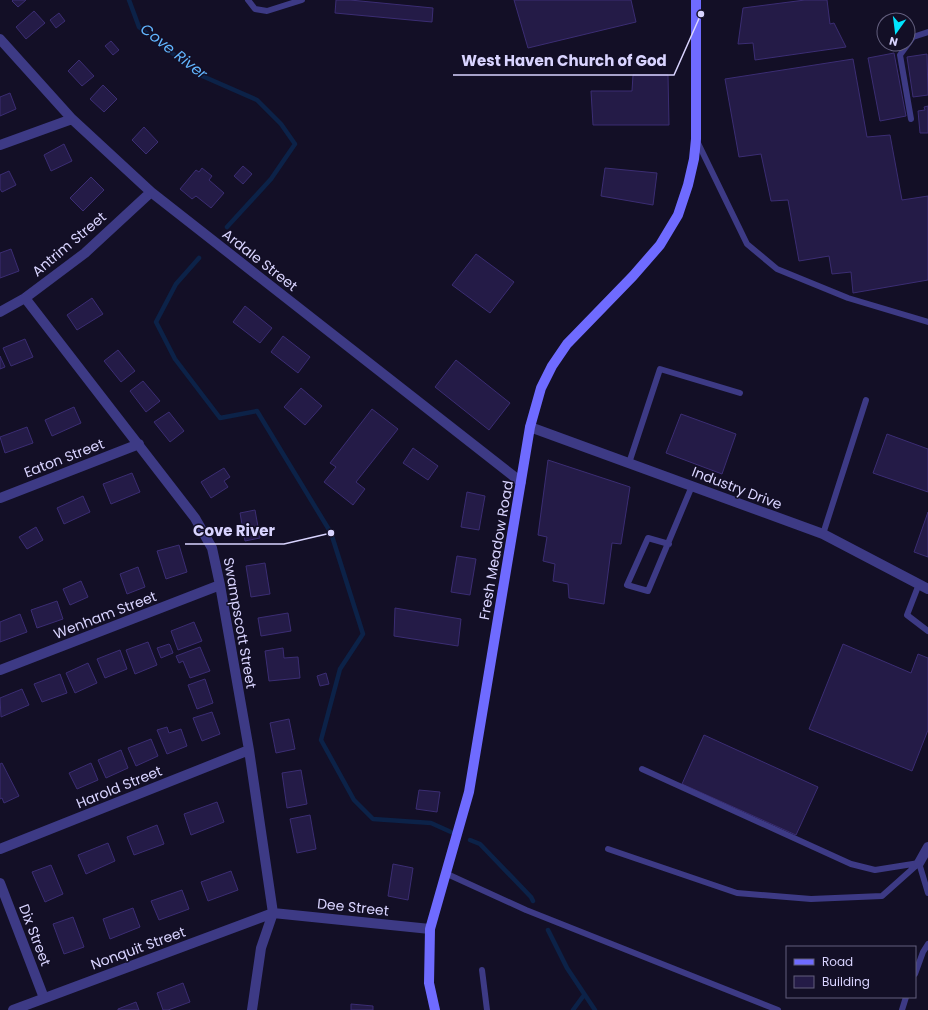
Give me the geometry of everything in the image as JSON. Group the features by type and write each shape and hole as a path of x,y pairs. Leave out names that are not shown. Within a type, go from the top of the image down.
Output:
{"street":[{"name":"Fresh Meadow Road","path":"435,1010 429,983 430,929 469,792 530,427 541,388 552,366 567,344 633,276 660,245 678,215 688,185 694,159 696,139 696,0"},
{"name":"Ardale Street","path":"0,40 72,119 151,192 521,482"},
{"path":"0,145 72,119"},
{"name":"Antrim Street","path":"0,312 25,298 85,253 151,192"},
{"name":"Swampscott Street","path":"25,298 195,518 212,548 220,585 249,750 273,913 261,948 252,1010"},
{"name":"Industry Drive","path":"530,427 823,534 928,589"},
{"name":"Eaton Street","path":"0,498 139,444"},
{"name":"Wenham Street","path":"0,670 220,585"},
{"name":"Harold Street","path":"0,849 249,750"},
{"path":"919,863 928,847"},
{"name":"Dix Street","path":"0,883 44,998"},
{"name":"Dee Street","path":"273,913 430,929"},
{"name":"Nonquit Street","path":"13,1010 273,913"}],"lane":[{"path":"248,0 255,9 267,11 302,0"},
{"path":"916,36 928,32"},
{"path":"902,52 900,55 911,119"},
{"path":"696,139 747,244 777,269 848,298 928,322"},
{"path":"630,463 660,369 740,393"},
{"path":"823,534 866,400"},
{"path":"669,544 648,538 627,585 648,591 669,544 692,486"},
{"path":"919,584 907,615 928,631"},
{"path":"642,769 851,864 875,870 919,863"},
{"path":"608,849 737,893 811,899 882,896 919,863"},
{"path":"919,863 928,893"},
{"path":"445,873 526,910 778,1010"},
{"path":"916,971 923,952 928,944"},
{"path":"482,970 487,1010"},
{"path":"902,1010 906,998"}],"building":[{"path":"26,0 18,7 12,1"},
{"path":"336,0 433,8 432,22 335,13"},
{"path":"514,0 631,0 636,22 528,48"},
{"path":"805,0 827,0 830,24 834,23 846,47 755,60 753,43 738,44 743,8"},
{"path":"34,11 45,23 26,39 16,27"},
{"path":"59,13 65,21 56,28 50,20"},
{"path":"111,41 119,50 113,55 105,46"},
{"path":"894,53 906,116 880,121 868,58"},
{"path":"927,54 928,95 913,97 907,57"},
{"path":"853,59 867,137 890,135 902,200 928,196 928,280 853,293 851,272 832,274 829,256 799,261 788,200 771,201 761,154 739,157 725,79"},
{"path":"79,60 94,76 82,86 68,71"},
{"path":"633,75 668,75 669,125 593,125 591,91 632,91"},
{"path":"103,85 117,99 104,112 90,99"},
{"path":"10,93 16,109 0,116 0,97"},
{"path":"928,106 928,133 920,133 918,111 925,110 924,107"},
{"path":"144,127 158,142 146,154 132,140"},
{"path":"64,144 72,161 51,171 44,155"},
{"path":"243,166 252,174 243,184 234,176"},
{"path":"202,168 212,176 209,180 224,193 211,208 196,196 192,199 180,189 196,170 199,172"},
{"path":"605,168 657,173 653,205 601,196"},
{"path":"9,171 16,185 2,192 0,189 0,175"},
{"path":"91,177 104,190 83,211 70,198"},
{"path":"11,249 19,271 0,278 0,253"},
{"path":"476,254 514,282 490,313 452,285"},
{"path":"92,298 103,314 77,330 67,315"},
{"path":"245,306 272,328 260,343 233,322"},
{"path":"283,336 310,357 298,373 271,352"},
{"path":"25,339 33,357 11,366 3,348"},
{"path":"118,350 135,371 121,382 104,361"},
{"path":"0,356 5,367 0,369"},
{"path":"456,360 510,403 489,430 435,387"},
{"path":"143,381 160,401 146,412 130,391"},
{"path":"301,388 322,406 305,425 284,407"},
{"path":"74,407 81,423 52,436 45,420"},
{"path":"372,409 398,429 356,482 365,489 353,505 324,482 336,467 330,463"},
{"path":"169,412 184,431 170,442 154,422"},
{"path":"681,414 736,434 722,474 666,453"},
{"path":"27,427 33,443 5,453 0,437"},
{"path":"887,434 928,449 928,492 873,473"},
{"path":"413,448 438,466 428,480 403,463"},
{"path":"548,460 630,487 621,544 612,543 604,604 569,598 568,584 553,581 555,564 543,561 547,537 538,535"},
{"path":"224,468 230,477 224,481 228,487 211,498 201,482"},
{"path":"132,473 140,492 111,504 103,484"},
{"path":"467,492 485,496 479,530 461,527"},
{"path":"83,496 90,512 64,524 57,508"},
{"path":"255,510 260,538 245,541 240,513"},
{"path":"928,512 928,557 914,552"},
{"path":"36,527 43,540 27,549 19,537"},
{"path":"179,545 187,572 166,579 157,551"},
{"path":"457,556 476,559 470,595 451,592"},
{"path":"265,563 270,594 251,597 246,566"},
{"path":"138,567 145,587 127,594 120,574"},
{"path":"81,581 88,597 70,605 63,589"},
{"path":"57,601 63,619 37,628 31,610"},
{"path":"395,608 461,619 458,646 394,636"},
{"path":"288,613 291,631 261,636 258,618"},
{"path":"20,614 27,632 0,642 0,622"},
{"path":"194,622 202,641 178,650 171,631"},
{"path":"148,642 157,665 135,674 126,650"},
{"path":"169,644 173,653 161,658 157,648"},
{"path":"843,644 911,673 918,654 928,658 928,730 912,771 809,729"},
{"path":"200,647 210,671 190,678 183,661 179,663 176,656"},
{"path":"283,648 284,658 298,657 300,678 269,681 265,651"},
{"path":"120,650 127,669 105,678 97,659"},
{"path":"88,663 97,683 75,693 66,673"},
{"path":"326,673 329,684 320,686 317,676"},
{"path":"60,674 67,693 42,702 34,684"},
{"path":"205,679 213,703 197,709 188,685"},
{"path":"22,689 29,705 1,717 0,698"},
{"path":"212,712 220,734 202,741 193,718"},
{"path":"289,719 295,749 276,753 270,723"},
{"path":"167,727 169,733 181,729 187,746 167,754 157,730"},
{"path":"704,735 818,787 796,835 682,784"},
{"path":"151,739 158,756 136,766 128,748"},
{"path":"121,750 128,768 106,778 98,760"},
{"path":"2,763 19,796 4,803 2,798 0,799 0,764"},
{"path":"91,763 98,780 77,789 69,773"},
{"path":"301,770 307,804 287,808 282,773"},
{"path":"419,790 440,792 437,812 416,809"},
{"path":"217,802 224,822 191,835 184,814"},
{"path":"310,815 316,849 297,853 290,819"},
{"path":"157,825 164,844 134,855 127,837"},
{"path":"108,843 115,861 86,874 78,855"},
{"path":"393,864 413,868 408,900 388,896"},
{"path":"51,865 63,894 45,902 32,872"},
{"path":"231,871 238,890 208,901 201,882"},
{"path":"182,890 189,909 159,920 151,901"},
{"path":"133,908 140,927 110,939 103,919"},
{"path":"73,917 84,947 64,954 53,924"},
{"path":"183,983 190,1002 168,1010 163,1010 157,993"},
{"path":"136,1002 139,1010 118,1010 118,1009"},
{"path":"351,1004 373,1006 373,1010 351,1010"}],"waterway":[{"name":"Cove River","path":"129,0 139,27 200,75 257,100 281,124 295,144 271,179 227,227"},
{"name":"Cove River","path":"199,258 176,284 156,322 175,359 220,418 257,411 331,533 363,634 340,669 321,740 354,800 373,819 431,823 451,832"},
{"name":"Cove River","path":"470,840 480,844 531,897 533,901"},
{"name":"Cove River","path":"548,930 567,968 595,1010"},
{"path":"573,1010 584,995"}],"place":[{"name":"West Haven Church of God","path":"701,14"},
{"name":"Cove River","path":"331,533"}]}
